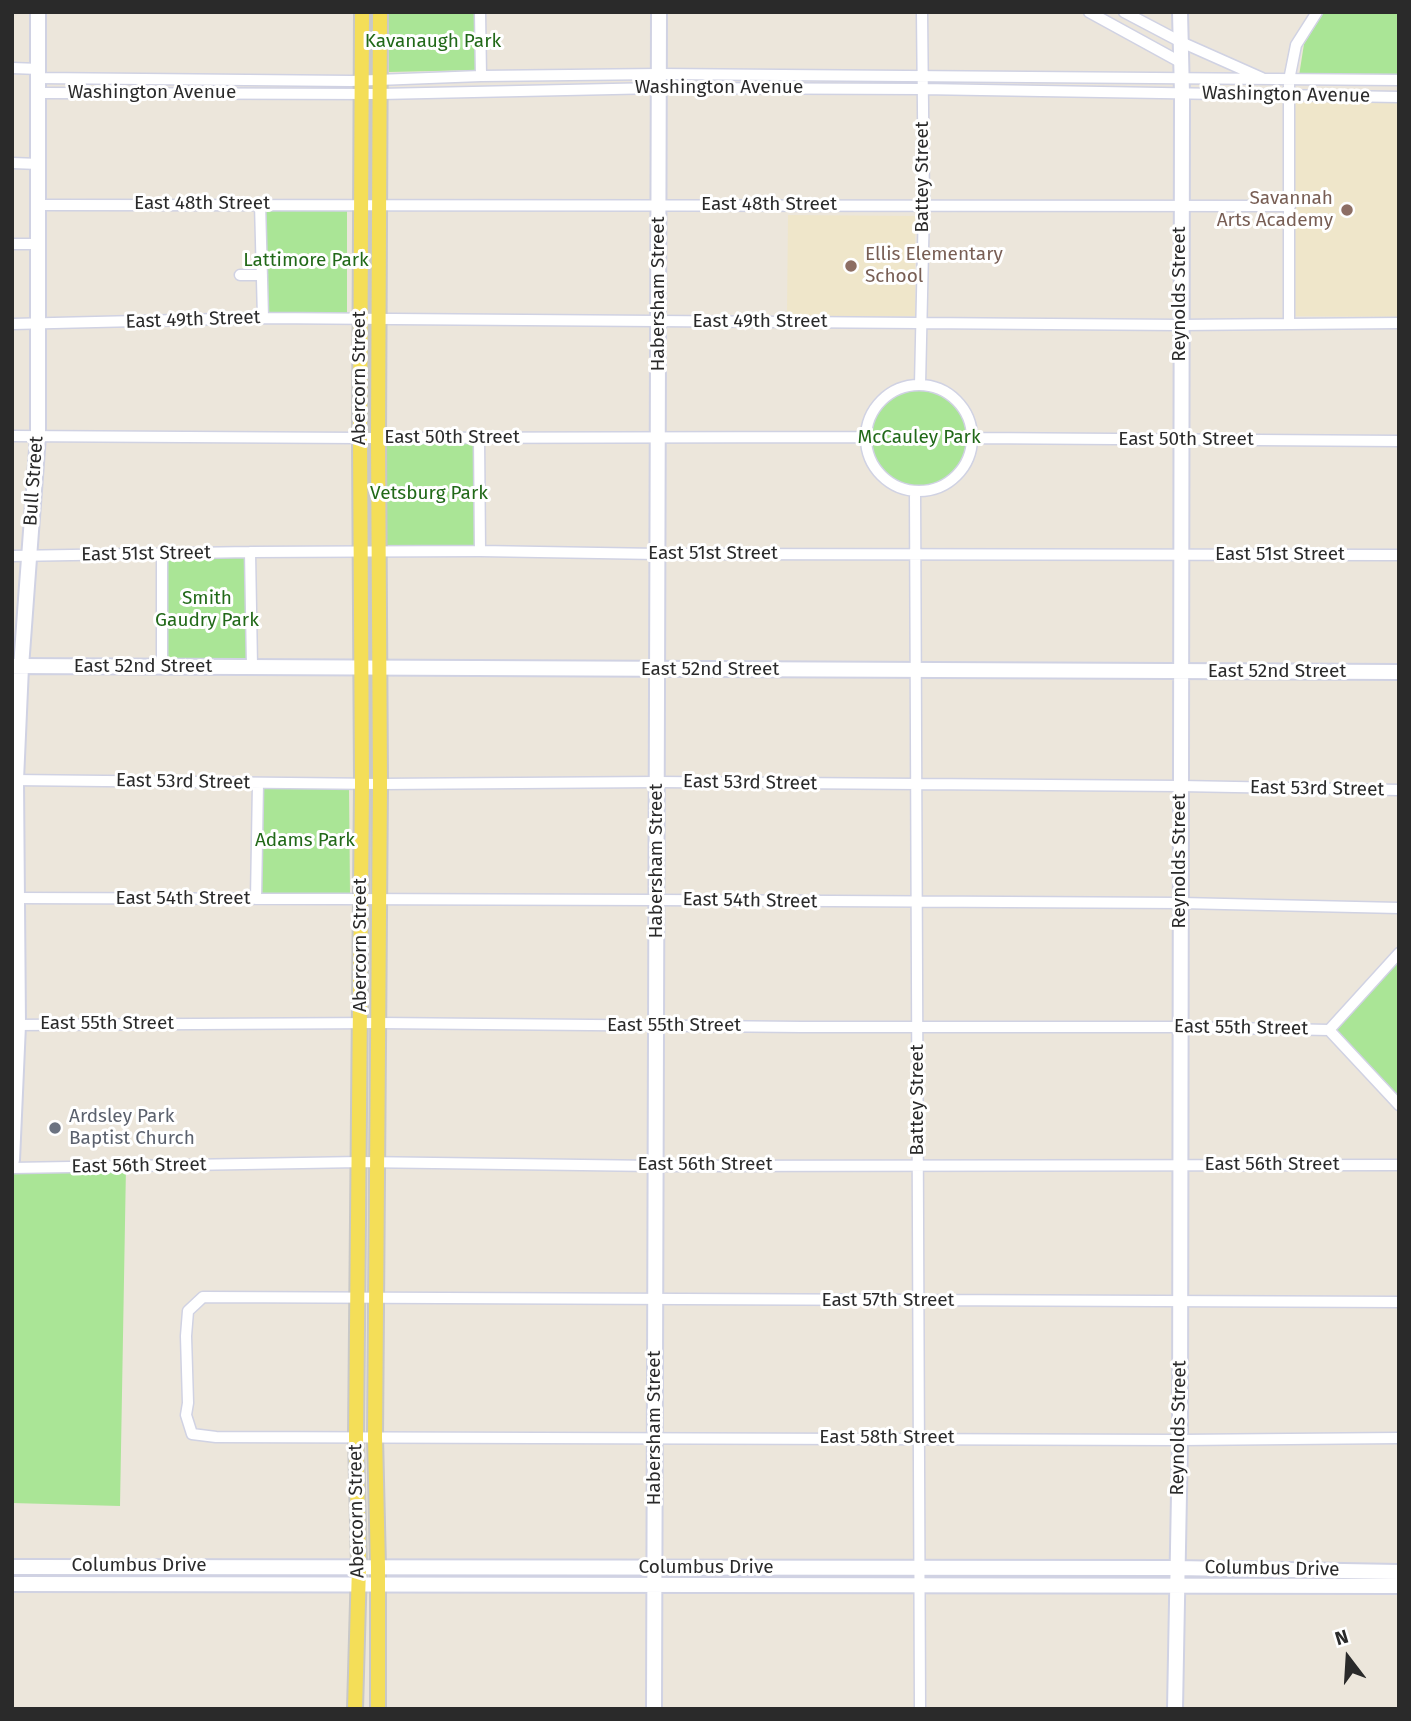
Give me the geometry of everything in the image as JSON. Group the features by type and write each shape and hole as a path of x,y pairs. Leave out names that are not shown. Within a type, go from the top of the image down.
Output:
{"main road":[{"name":"Abercorn Street","path":"355,1709 359,1566 356,1437 361,1023 362,12"},
{"name":"Abercorn Street","path":"378,1709 374,1437 379,1023 377,900 380,784 380,12"}],"street":[{"name":"Bull Street","path":"12,1160 16,666 38,436 38,12"},
{"path":"480,12 481,76"},
{"name":"Habersham Street","path":"654,1709 660,12"},
{"name":"Battey Street","path":"920,384 924,205 922,12"},
{"path":"1089,12 1182,63"},
{"path":"1124,12 1181,42 1266,79"},
{"name":"Reynolds Street","path":"1175,1709 1180,1440 1180,12"},
{"path":"1289,323 1289,80 1296,45 1317,12"},
{"name":"Washington Avenue","path":"12,68 39,73 361,87"},
{"name":"Washington Avenue","path":"380,87 481,76 922,89 1182,87 1266,79 1399,80"},
{"name":"Washington Avenue","path":"39,93 922,76 1182,87 1290,95 1399,97"},
{"path":"12,163 39,164"},
{"path":"260,203 263,317"},
{"name":"East 48th Street","path":"37,205 260,203 1290,206"},
{"path":"12,244 38,244"},
{"path":"240,275 262,275"},
{"name":"East 49th Street","path":"12,324 263,317 361,320 1180,325 1399,323"},
{"path":"920,384 933,386 956,399 968,416 973,438 970,454 954,478 929,490 915,491 901,488 879,473 871,461 866,437 873,411 883,399 894,391 920,384"},
{"name":"East 50th Street","path":"12,436 866,437"},
{"path":"479,437 480,551"},
{"name":"East 50th Street","path":"973,438 1399,441"},
{"name":"Battey Street","path":"915,491 920,1709"},
{"name":"East 51st Street","path":"12,556 480,551 658,554 1399,555"},
{"path":"250,552 252,666"},
{"path":"162,553 162,667"},
{"name":"East 52nd Street","path":"16,666 1399,672"},
{"name":"East 53rd Street","path":"14,780 362,784 657,782 1399,790"},
{"path":"256,899 258,782"},
{"name":"East 54th Street","path":"14,898 1181,903 1399,908"},
{"path":"1399,953 1329,1030 1399,1105"},
{"name":"East 55th Street","path":"15,1025 379,1023 1329,1030"},
{"name":"East 56th Street","path":"12,1168 360,1162 656,1166 1399,1165"},
{"name":"East 57th Street","path":"356,1437 216,1437 192,1434 186,1415 188,1311 203,1297 359,1300 1399,1303"},
{"name":"East 58th Street","path":"356,1437 1180,1440 1399,1438"},
{"name":"Columbus Drive","path":"12,1567 654,1567 1178,1587 1399,1586"},
{"name":"Columbus Drive","path":"12,1584 654,1584 1177,1568 1399,1572"}],"shaded area":[{"name":"Savannah Arts Academy","path":"1295,102 1399,103 1399,317 1294,316"},
{"name":"Ellis Elementary School","path":"788,215 915,216 915,316 787,316"}],"green space":[{"name":"Kavanaugh Park","path":"389,12 476,12 477,70 389,72"},
{"path":"1324,12 1399,12 1399,76 1299,76 1304,44"},
{"name":"Lattimore Park","path":"264,208 347,208 347,316 266,314"},
{"name":"McCauley Park","path":"919,385 939,389 956,401 968,418 972,438 968,458 956,475 939,487 919,491 899,487 882,475 870,458 866,438 870,418 882,401 899,389"},
{"name":"Vetsburg Park","path":"474,441 475,546 382,548 382,442"},
{"name":"Smith Gaudry Park","path":"250,552 252,666 162,667 162,553"},
{"name":"Adams Park","path":"261,786 349,787 350,894 260,896"},
{"path":"1399,959 1399,1100 1335,1031"},
{"path":"126,1166 120,1506 12,1503 12,1168"}],"place":[{"name":"Savannah Arts Academy","path":"1347,210"},
{"name":"Ellis Elementary School","path":"851,266"},
{"name":"Ardsley Park Baptist Church","path":"55,1128"}]}
